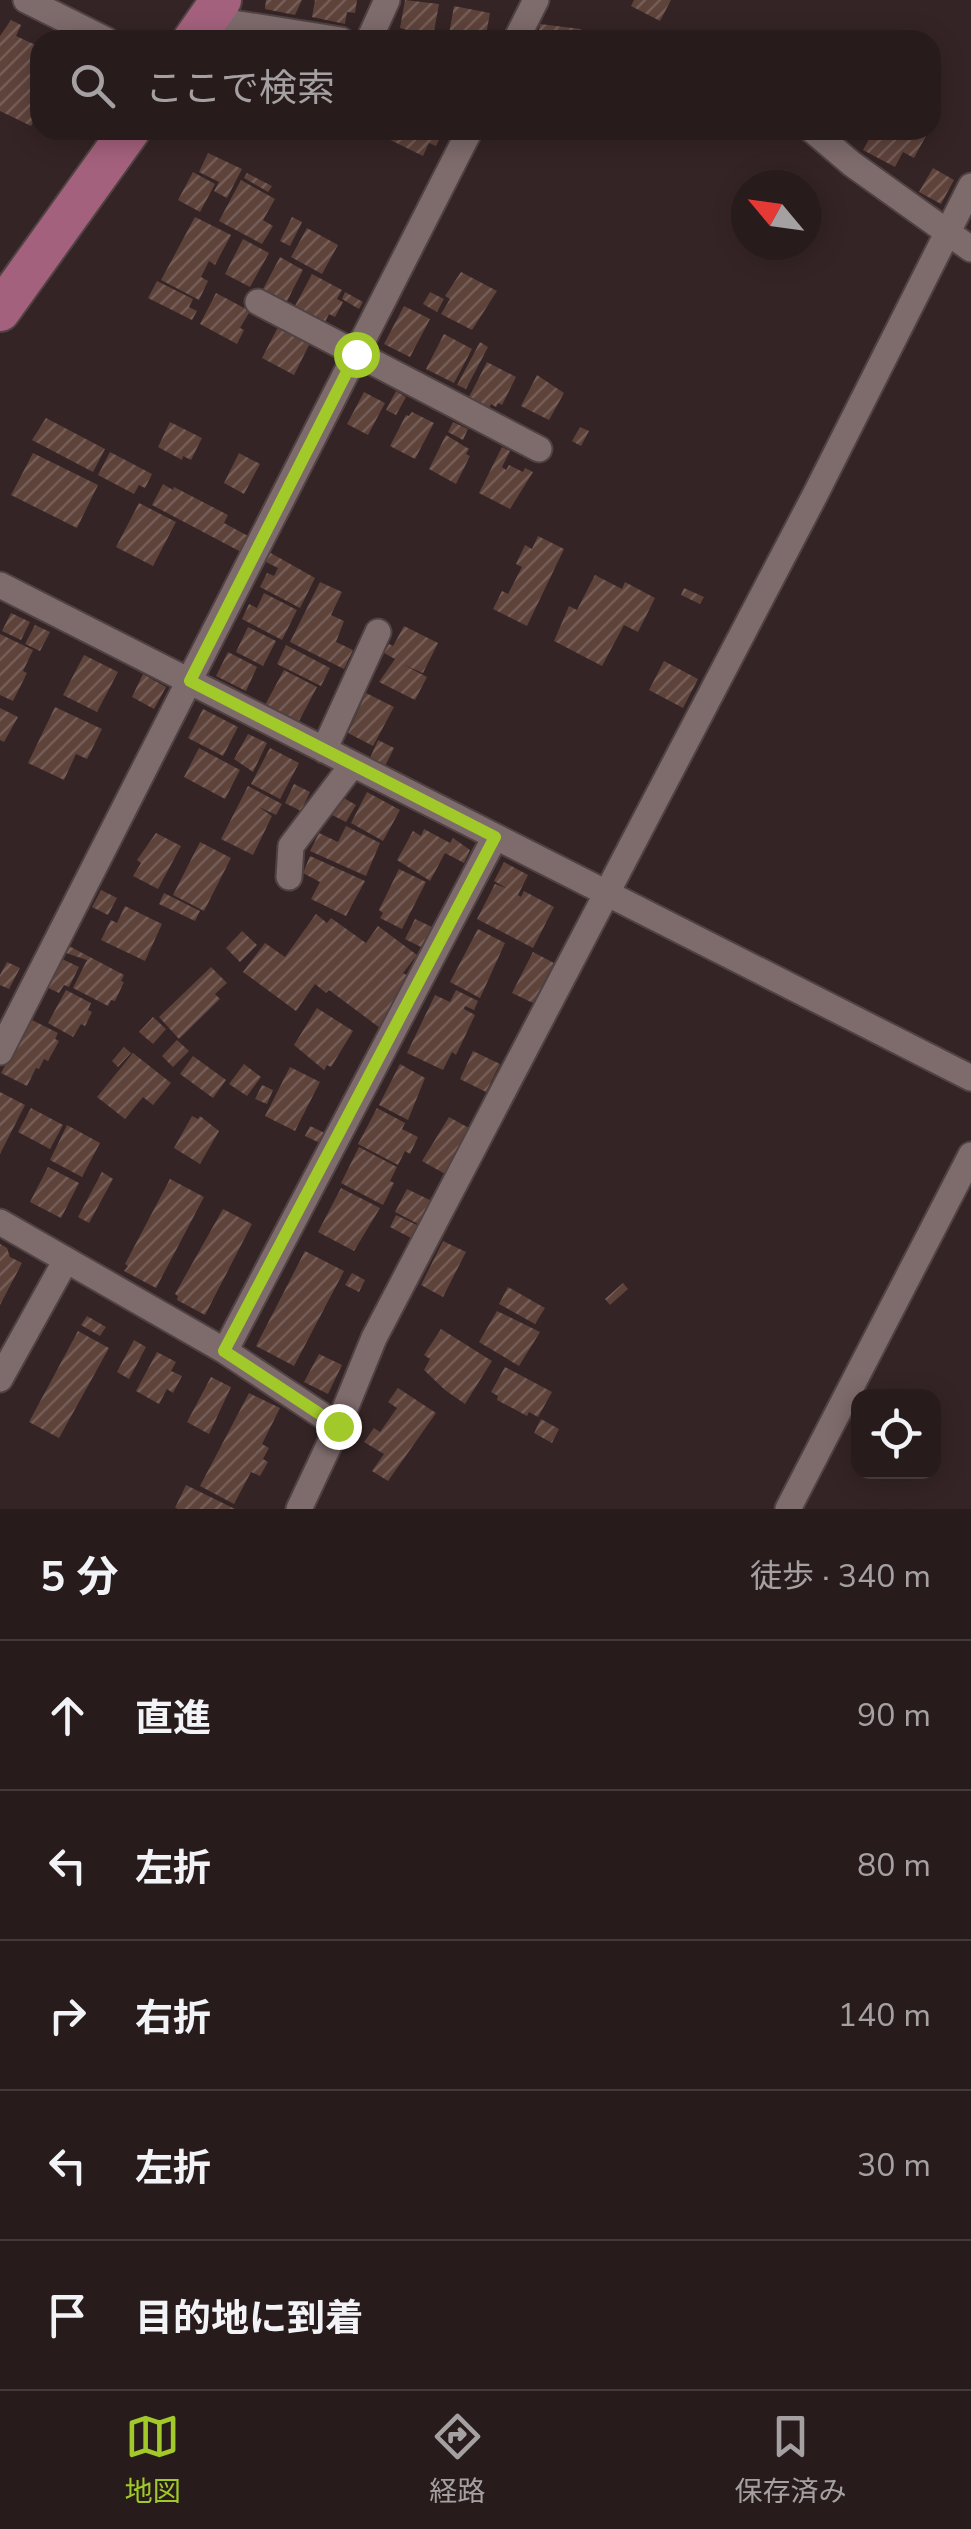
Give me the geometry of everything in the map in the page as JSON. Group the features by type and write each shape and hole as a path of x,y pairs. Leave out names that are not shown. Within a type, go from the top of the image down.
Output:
{"main road":[{"path":"0,311 123,140"}],"street":[{"path":"26,0 86,30"},
{"path":"374,30 386,0"},
{"path":"521,30 536,0"},
{"path":"207,20 274,30"},
{"path":"0,1052 6,1026 190,681 465,140"},
{"path":"824,140 971,249"},
{"path":"299,1509 374,1338 608,894 971,186"},
{"path":"258,302 539,449"},
{"path":"2,590 190,681 971,1078"},
{"path":"324,750 378,632"},
{"path":"289,877 291,846 353,764"},
{"path":"224,1351 495,837"},
{"path":"788,1509 971,1155"},
{"path":"0,1222 224,1351 338,1426"},
{"path":"0,1379 66,1260"}],"building":[{"path":"266,0 302,0 295,15 265,9"},
{"path":"315,0 357,0 355,13 347,12 345,24 312,17"},
{"path":"405,0 439,4 434,30 400,28"},
{"path":"634,0 671,0 660,21 631,6"},
{"path":"454,6 490,13 487,30 450,30"},
{"path":"11,20 21,25 16,36 30,42 30,126 0,111 0,36"},
{"path":"540,24 581,29 581,30 539,30"},
{"path":"390,140 439,140 436,146 429,143 423,156"},
{"path":"868,140 924,140 914,158 903,152 895,167 863,150"},
{"path":"208,153 242,169 227,198 214,191 219,182 199,172"},
{"path":"933,168 954,180 941,204 919,192"},
{"path":"193,172 215,184 200,212 178,200"},
{"path":"247,173 272,186 268,192 244,178"},
{"path":"241,180 275,199 263,220 273,226 262,244 219,221"},
{"path":"195,217 231,235 215,265 209,261 201,277 208,281 199,300 161,280"},
{"path":"292,217 302,222 290,246 280,241"},
{"path":"307,228 338,245 322,274 291,257"},
{"path":"243,239 269,253 250,287 225,274"},
{"path":"280,257 303,270 286,303 262,291"},
{"path":"461,272 497,291 472,330 441,314 450,299 445,296"},
{"path":"312,274 342,290 337,299 343,302 335,317 329,314 325,322 295,306"},
{"path":"157,281 193,299 189,307 197,311 192,320 148,298"},
{"path":"345,292 363,302 359,309 342,299"},
{"path":"430,292 444,299 437,312 423,304"},
{"path":"216,293 250,311 240,328 244,330 237,344 200,324"},
{"path":"404,306 430,319 410,357 384,344"},
{"path":"278,327 310,343 294,375 262,358"},
{"path":"444,334 472,349 454,383 426,369"},
{"path":"480,342 488,347 466,389 457,385"},
{"path":"487,362 516,377 502,405 491,404 489,408 469,397"},
{"path":"537,375 564,393 549,420 521,406"},
{"path":"396,391 406,397 396,415 386,410"},
{"path":"364,392 385,403 368,435 347,424"},
{"path":"412,412 434,423 415,459 390,446 406,415"},
{"path":"46,418 105,449 93,472 32,440"},
{"path":"170,422 202,438 191,460 183,456 182,460 158,447"},
{"path":"453,422 468,429 463,440 448,432"},
{"path":"580,427 589,431 581,446 572,441"},
{"path":"446,435 469,449 466,454 470,456 456,484 429,469"},
{"path":"502,447 510,451 502,467 506,470 509,465 533,472 510,509 479,493"},
{"path":"110,452 152,474 145,488 139,485 134,494 98,475"},
{"path":"33,453 98,485 77,528 11,495"},
{"path":"239,453 260,464 244,494 224,483"},
{"path":"163,484 228,515 224,523 250,537 241,552 152,505"},
{"path":"139,503 176,522 153,566 116,547"},
{"path":"538,536 564,549 527,626 493,609 502,591 508,594 522,567 516,564 525,545 532,549"},
{"path":"269,552 315,578 300,608 260,587 267,573 274,576 278,568 264,561"},
{"path":"595,575 622,589 625,582 655,598 638,632 624,625 602,666 554,641 569,606 577,610"},
{"path":"320,582 342,592 331,615 344,621 336,642 353,650 344,669 290,642"},
{"path":"684,588 704,597 700,604 681,595"},
{"path":"264,593 297,610 282,640 242,619 249,604 257,608"},
{"path":"11,613 30,622 21,640 2,631"},
{"path":"35,625 50,632 40,651 25,644"},
{"path":"404,626 438,643 423,673 404,665 427,677 415,700 379,682 395,659 384,653 389,644 393,646"},
{"path":"248,627 276,641 263,666 236,652"},
{"path":"0,634 33,650 13,701 0,695"},
{"path":"286,645 330,668 321,686 277,664"},
{"path":"228,652 257,667 246,691 216,676"},
{"path":"84,655 118,672 97,712 63,695"},
{"path":"664,661 698,679 683,708 649,690"},
{"path":"284,670 317,687 298,723 265,705"},
{"path":"143,674 166,687 154,709 132,697"},
{"path":"366,693 394,707 373,746 348,733"},
{"path":"55,707 102,729 87,759 76,754 64,780 28,763"},
{"path":"0,708 18,717 4,742 0,740"},
{"path":"203,709 238,727 223,756 188,738"},
{"path":"248,734 267,743 253,772 234,759"},
{"path":"378,740 394,748 385,766 370,758"},
{"path":"199,748 240,770 225,799 184,777"},
{"path":"270,748 299,763 280,799 251,784"},
{"path":"294,784 310,792 301,811 285,803"},
{"path":"248,786 282,804 276,815 259,807 272,816 253,855 221,839"},
{"path":"367,792 400,810 383,841 351,823"},
{"path":"342,797 356,805 346,822 332,815"},
{"path":"346,826 380,843 366,876 310,851 319,833 338,842"},
{"path":"424,829 450,843 453,838 470,850 464,863 445,853 430,881 397,860 413,831 421,836"},
{"path":"156,833 181,846 158,889 133,876 141,863 137,860"},
{"path":"200,842 231,858 204,911 173,895"},
{"path":"310,856 365,881 346,916 311,899 320,882 303,873"},
{"path":"504,862 528,875 518,895 521,897 524,891 554,907 533,948 477,919 495,884 506,888 494,881"},
{"path":"399,869 426,882 402,929 380,918 383,913 379,910"},
{"path":"101,890 117,898 108,915 92,907"},
{"path":"164,893 200,911 195,921 159,904"},
{"path":"125,906 162,924 145,961 101,940 111,920 117,923"},
{"path":"316,914 327,923 331,918 366,943 378,926 417,955 403,973 408,976 380,1028 315,984 296,1011 243,972 265,943 285,957"},
{"path":"415,919 432,927 421,947 405,939"},
{"path":"478,929 505,943 480,998 450,982"},
{"path":"242,931 257,945 240,962 226,948"},
{"path":"69,946 124,975 115,1001 111,1000 108,1006 73,988 87,960 66,953"},
{"path":"533,952 554,963 533,1003 512,993"},
{"path":"60,958 79,967 69,987 64,985 59,993 44,986"},
{"path":"7,962 20,968 9,989 0,985"},
{"path":"211,967 227,983 215,994 220,999 179,1039 159,1017"},
{"path":"66,990 91,1003 88,1010 92,1012 85,1026 81,1024 73,1037 48,1023"},
{"path":"456,990 478,1001 474,1010 465,1006 475,1015 456,1055 452,1052 443,1070 407,1053 435,995 450,1002"},
{"path":"317,1008 353,1031 331,1067 327,1065 324,1070 294,1045"},
{"path":"153,1017 166,1029 153,1044 139,1032"},
{"path":"30,1019 58,1033 55,1039 59,1041 48,1061 44,1059 36,1068 27,1086 1,1073"},
{"path":"177,1040 189,1051 173,1067 162,1056"},
{"path":"124,1047 131,1053 118,1067 112,1061"},
{"path":"473,1051 500,1064 486,1092 460,1079"},
{"path":"133,1053 171,1083 153,1105 143,1097 125,1119 97,1097"},
{"path":"193,1056 226,1080 213,1098 180,1074"},
{"path":"244,1064 261,1077 247,1096 229,1084"},
{"path":"400,1064 425,1078 408,1120 379,1105"},
{"path":"290,1067 320,1082 295,1131 265,1116"},
{"path":"262,1085 273,1090 267,1104 255,1099"},
{"path":"0,1092 25,1105 0,1154"},
{"path":"31,1108 63,1125 50,1149 18,1132"},
{"path":"377,1108 405,1123 402,1129 418,1137 410,1154 405,1151 398,1165 358,1144"},
{"path":"192,1116 200,1116 219,1131 200,1164 174,1148"},
{"path":"449,1117 469,1128 445,1174 422,1161"},
{"path":"67,1125 100,1143 82,1177 50,1160"},
{"path":"310,1126 327,1134 322,1144 305,1136"},
{"path":"359,1147 397,1167 383,1205 341,1183"},
{"path":"48,1167 79,1183 61,1218 30,1202"},
{"path":"102,1172 113,1179 89,1223 78,1217"},
{"path":"170,1179 204,1197 156,1288 124,1271"},
{"path":"341,1188 380,1208 354,1251 318,1232"},
{"path":"407,1189 432,1201 420,1225 395,1212"},
{"path":"223,1209 252,1224 205,1315 177,1300 175,1294"},
{"path":"396,1215 419,1226 413,1239 390,1227"},
{"path":"443,1241 466,1252 443,1297 421,1285"},
{"path":"0,1244 7,1248 10,1257 22,1263 0,1305"},
{"path":"305,1251 344,1271 294,1366 256,1346"},
{"path":"352,1273 365,1280 359,1292 345,1285"},
{"path":"623,1283 628,1289 610,1305 605,1299"},
{"path":"508,1287 545,1308 535,1324 499,1304"},
{"path":"497,1311 540,1332 519,1366 479,1342"},
{"path":"87,1316 106,1327 100,1336 81,1325"},
{"path":"441,1329 492,1361 465,1404 424,1370 430,1359 424,1355"},
{"path":"78,1331 109,1348 59,1438 29,1422"},
{"path":"134,1340 146,1347 129,1379 117,1372"},
{"path":"157,1352 176,1362 171,1371 182,1376 173,1393 167,1389 159,1404 136,1391"},
{"path":"319,1354 342,1365 328,1394 304,1382"},
{"path":"505,1367 552,1392 538,1417 529,1412 527,1416 497,1400 498,1396 491,1392"},
{"path":"211,1377 231,1387 209,1434 187,1422"},
{"path":"398,1388 436,1413 388,1481 372,1471 384,1454 364,1442 374,1428 380,1432 397,1408 388,1402"},
{"path":"249,1393 280,1408 262,1444 269,1448 263,1459 268,1462 260,1476 251,1472 234,1504 200,1486"},
{"path":"541,1419 559,1429 552,1443 534,1433"},
{"path":"186,1485 235,1509 175,1508"}],"route":[{"path":"338,1426 224,1351 495,837 190,681 356,354"}]}
